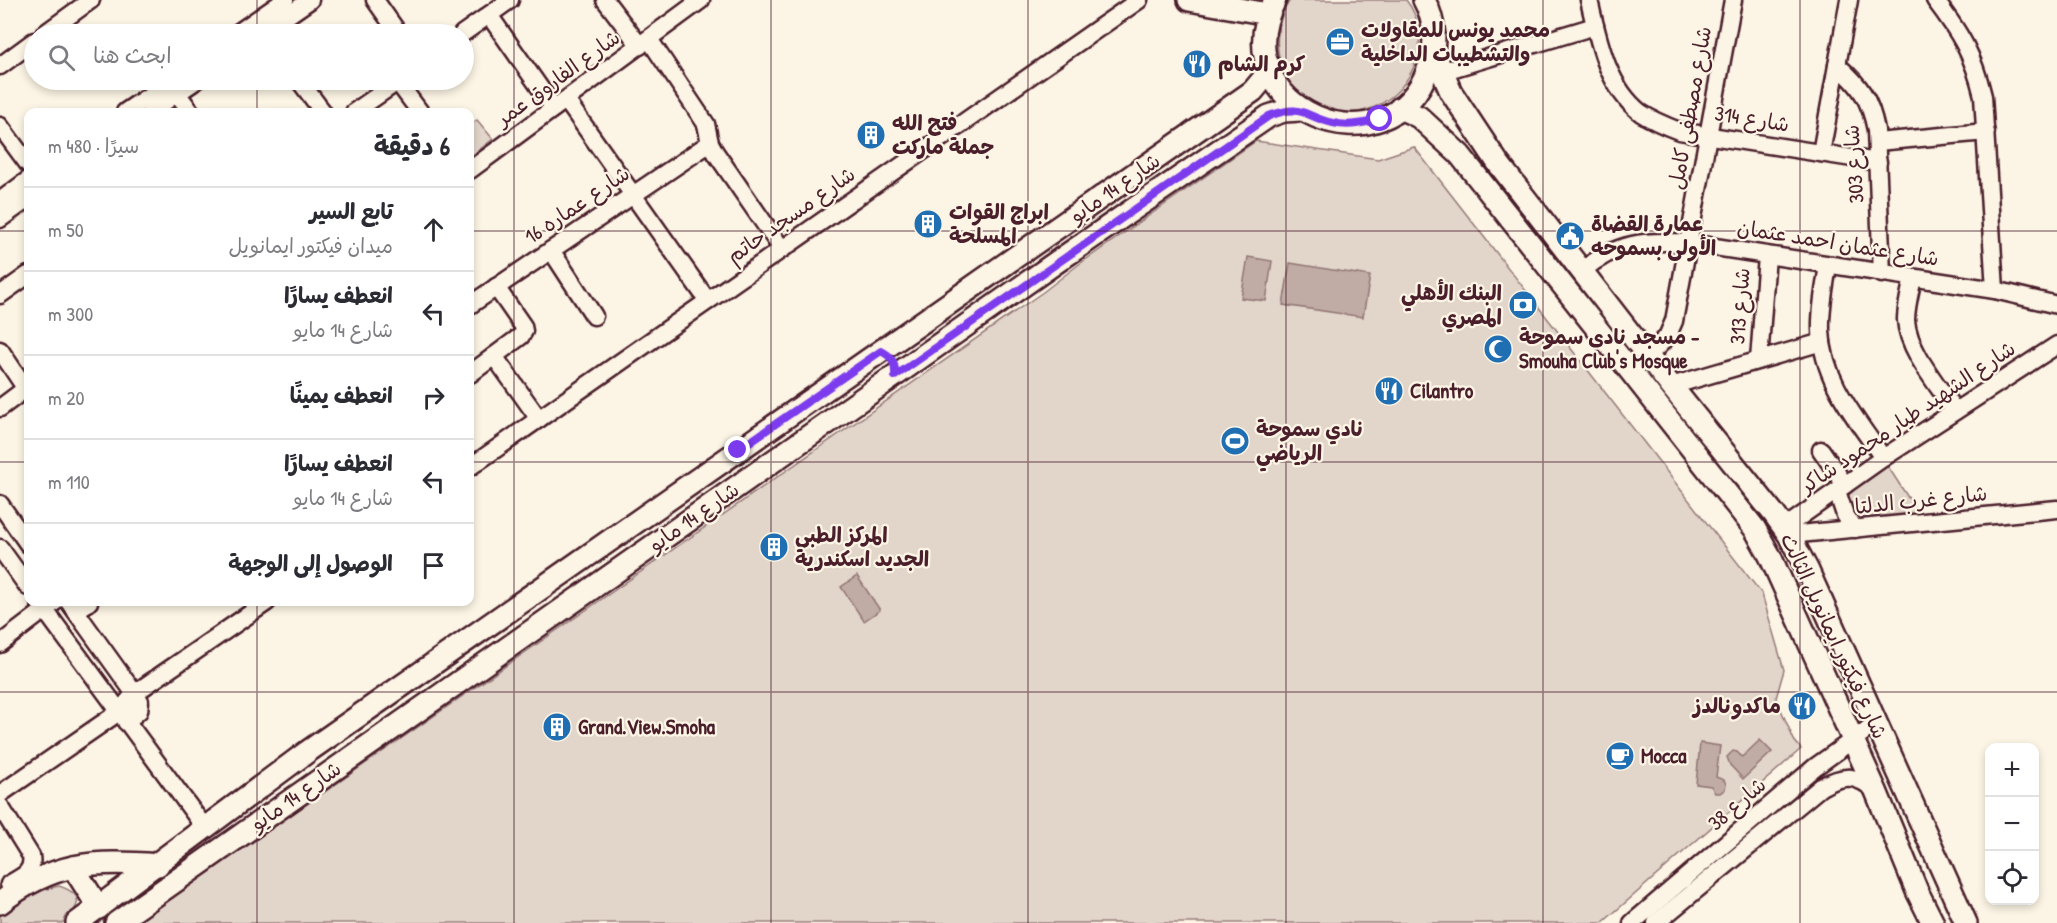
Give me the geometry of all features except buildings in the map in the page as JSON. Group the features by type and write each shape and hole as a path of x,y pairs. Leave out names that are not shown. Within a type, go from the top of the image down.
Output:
{"main road":[{"path":"1190,0 1272,7 1265,39 1268,64 1274,79 1283,93 1301,110 1317,119 1335,124 1358,124 1380,119 1400,108 1418,89 1426,77 1433,51 1432,20 1424,0"},
{"name":"شارع فيكتور ايمانويل الثالث","path":"1433,51 1441,72 1460,106 1497,163 1786,531 1808,571 1966,923"},
{"name":"شارع 14 مايو","path":"77,923 323,741 1253,92 1263,79 1268,64"},
{"path":"1433,129 1444,114 1460,106"},
{"name":"شارع فيكتور ايمانويل الثالث","path":"1400,108 1419,117 1460,155 1755,529 1774,565 1933,923"},
{"name":"شارع 14 مايو","path":"121,921 895,376 1269,116 1284,111 1301,110"},
{"path":"881,351 887,353 894,363 895,376"},
{"path":"0,903 43,875 74,867 116,863 158,865"},
{"path":"74,867 99,908"}],"street":[{"path":"58,24 91,0"},
{"path":"250,24 285,0"},
{"path":"278,24 310,0"},
{"path":"375,0 392,24"},
{"path":"474,26 510,0"},
{"path":"605,0 645,43 706,124 710,143 782,249"},
{"name":"شارع الفاروق عمر","path":"474,167 701,0"},
{"name":"شارع مسجد حاتم","path":"474,464 1138,0"},
{"name":"شارع 314","path":"1589,0 1595,26 1614,81 1631,104 1642,113 1679,131 1878,162"},
{"name":"شارع مصطفى كامل","path":"1648,356 1673,326 1733,0"},
{"path":"1821,153 1849,0"},
{"path":"1935,0 1958,30 1969,51 1983,96 1995,290"},
{"path":"489,15 633,195 708,301"},
{"path":"1441,72 1595,26"},
{"path":"0,66 24,48"},
{"name":"شارع 303","path":"1837,65 1854,80 1872,111 1877,142 1882,274"},
{"path":"132,108 164,90"},
{"path":"153,108 169,90"},
{"path":"176,90 188,108"},
{"path":"306,90 320,108"},
{"path":"360,108 384,90"},
{"path":"405,90 417,108"},
{"path":"0,126 24,159"},
{"path":"1877,142 1986,132"},
{"name":"شارع عماره 16","path":"474,302 710,143"},
{"path":"0,201 24,183"},
{"path":"0,219 24,202"},
{"name":"شارع عثمان احمد عثمان","path":"1582,272 1604,255 1632,244 1647,241 1689,243 1995,290 2057,305"},
{"path":"551,250 594,316"},
{"name":"شارع 313","path":"1759,360 1767,256"},
{"path":"1828,265 1821,314 1825,361 1838,391 1883,458"},
{"path":"0,295 24,278"},
{"path":"1913,278 1906,317 1908,331 1919,356 1955,411"},
{"path":"474,371 521,336 524,331 523,326 496,287"},
{"path":"1671,386 1822,342"},
{"name":"شارع الشهيد طيار محمود شاكر","path":"1786,531 1883,458 2057,345"},
{"path":"0,351 24,384"},
{"path":"494,356 539,419"},
{"path":"0,408 24,390"},
{"path":"1821,450 1841,488 1841,507 1855,529"},
{"path":"0,504 23,526"},
{"name":"شارع غرب الدلتا","path":"1786,531 1855,529 2057,509"},
{"path":"0,548 24,581"},
{"path":"0,644 44,606"},
{"path":"47,606 123,717 205,828"},
{"path":"79,606 135,693"},
{"path":"0,794 123,717 135,693 261,606"},
{"name":"شارع 38","path":"1632,923 1815,767 1875,724"},
{"name":"شارع 38","path":"1656,923 1821,786 1848,777 1860,779 1876,791"},
{"path":"0,806 32,861 28,872 0,891"}],"shaded area":[{"path":"1290,0 1406,0 1417,21 1419,45 1416,61 1400,89 1375,107 1360,112 1344,113 1313,104 1300,95 1283,71 1277,42 1283,13"},
{"path":"477,120 493,139 474,154 474,122"},
{"name":"نادي سموحة الرياضي","path":"1256,141 1378,159 1414,147 1762,594 1784,670 1776,698 1794,740 1801,749 1602,923 142,923 142,919 1043,292"},
{"path":"1248,257 1272,261 1266,301 1241,298"},
{"path":"1290,263 1370,276 1363,317 1283,305"},
{"path":"1887,465 1918,513 1856,520 1849,514 1845,492"},
{"path":"857,576 880,610 864,621 841,587"},
{"path":"1760,740 1772,752 1743,779 1730,765 1727,757 1733,751 1742,757"},
{"path":"1700,743 1720,746 1716,777 1724,780 1726,784 1725,789 1720,793 1715,793 1711,786 1696,784"},
{"path":"59,886 74,893 77,898 73,912 62,923 0,923 0,912 38,891"}],"place":[{"name":"محمد يونس للمقاولات والتشطيبات الداخلية","path":"1340,42"},
{"name":"كرم الشام","path":"1197,64"},
{"name":"فتح الله جملة ماركت","path":"871,135"},
{"name":"ابراج القوات المسلحة","path":"928,224"},
{"name":"عمارة القضاة الأولى بسموحه","path":"1570,236"},
{"name":"البنك الأهلي المصري","path":"1523,305"},
{"name":"مسجد نادى سموحة - Smouha Club's Mosque","path":"1498,349"},
{"name":"Cilantro","path":"1389,391"},
{"name":"نادي سموحة الرياضي","path":"1235,441"},
{"name":"المركز الطبى الجديد اسكندرية","path":"774,547"},
{"name":"ماكدونالدز","path":"1802,706"},
{"name":"Grand.View.Smoha","path":"557,727"},
{"name":"Mocca","path":"1620,756"}],"route":[{"path":"738,450 881,351 887,353 894,363 895,376 1269,116 1284,111 1301,110 1317,119 1335,124 1358,124 1380,119"}]}
